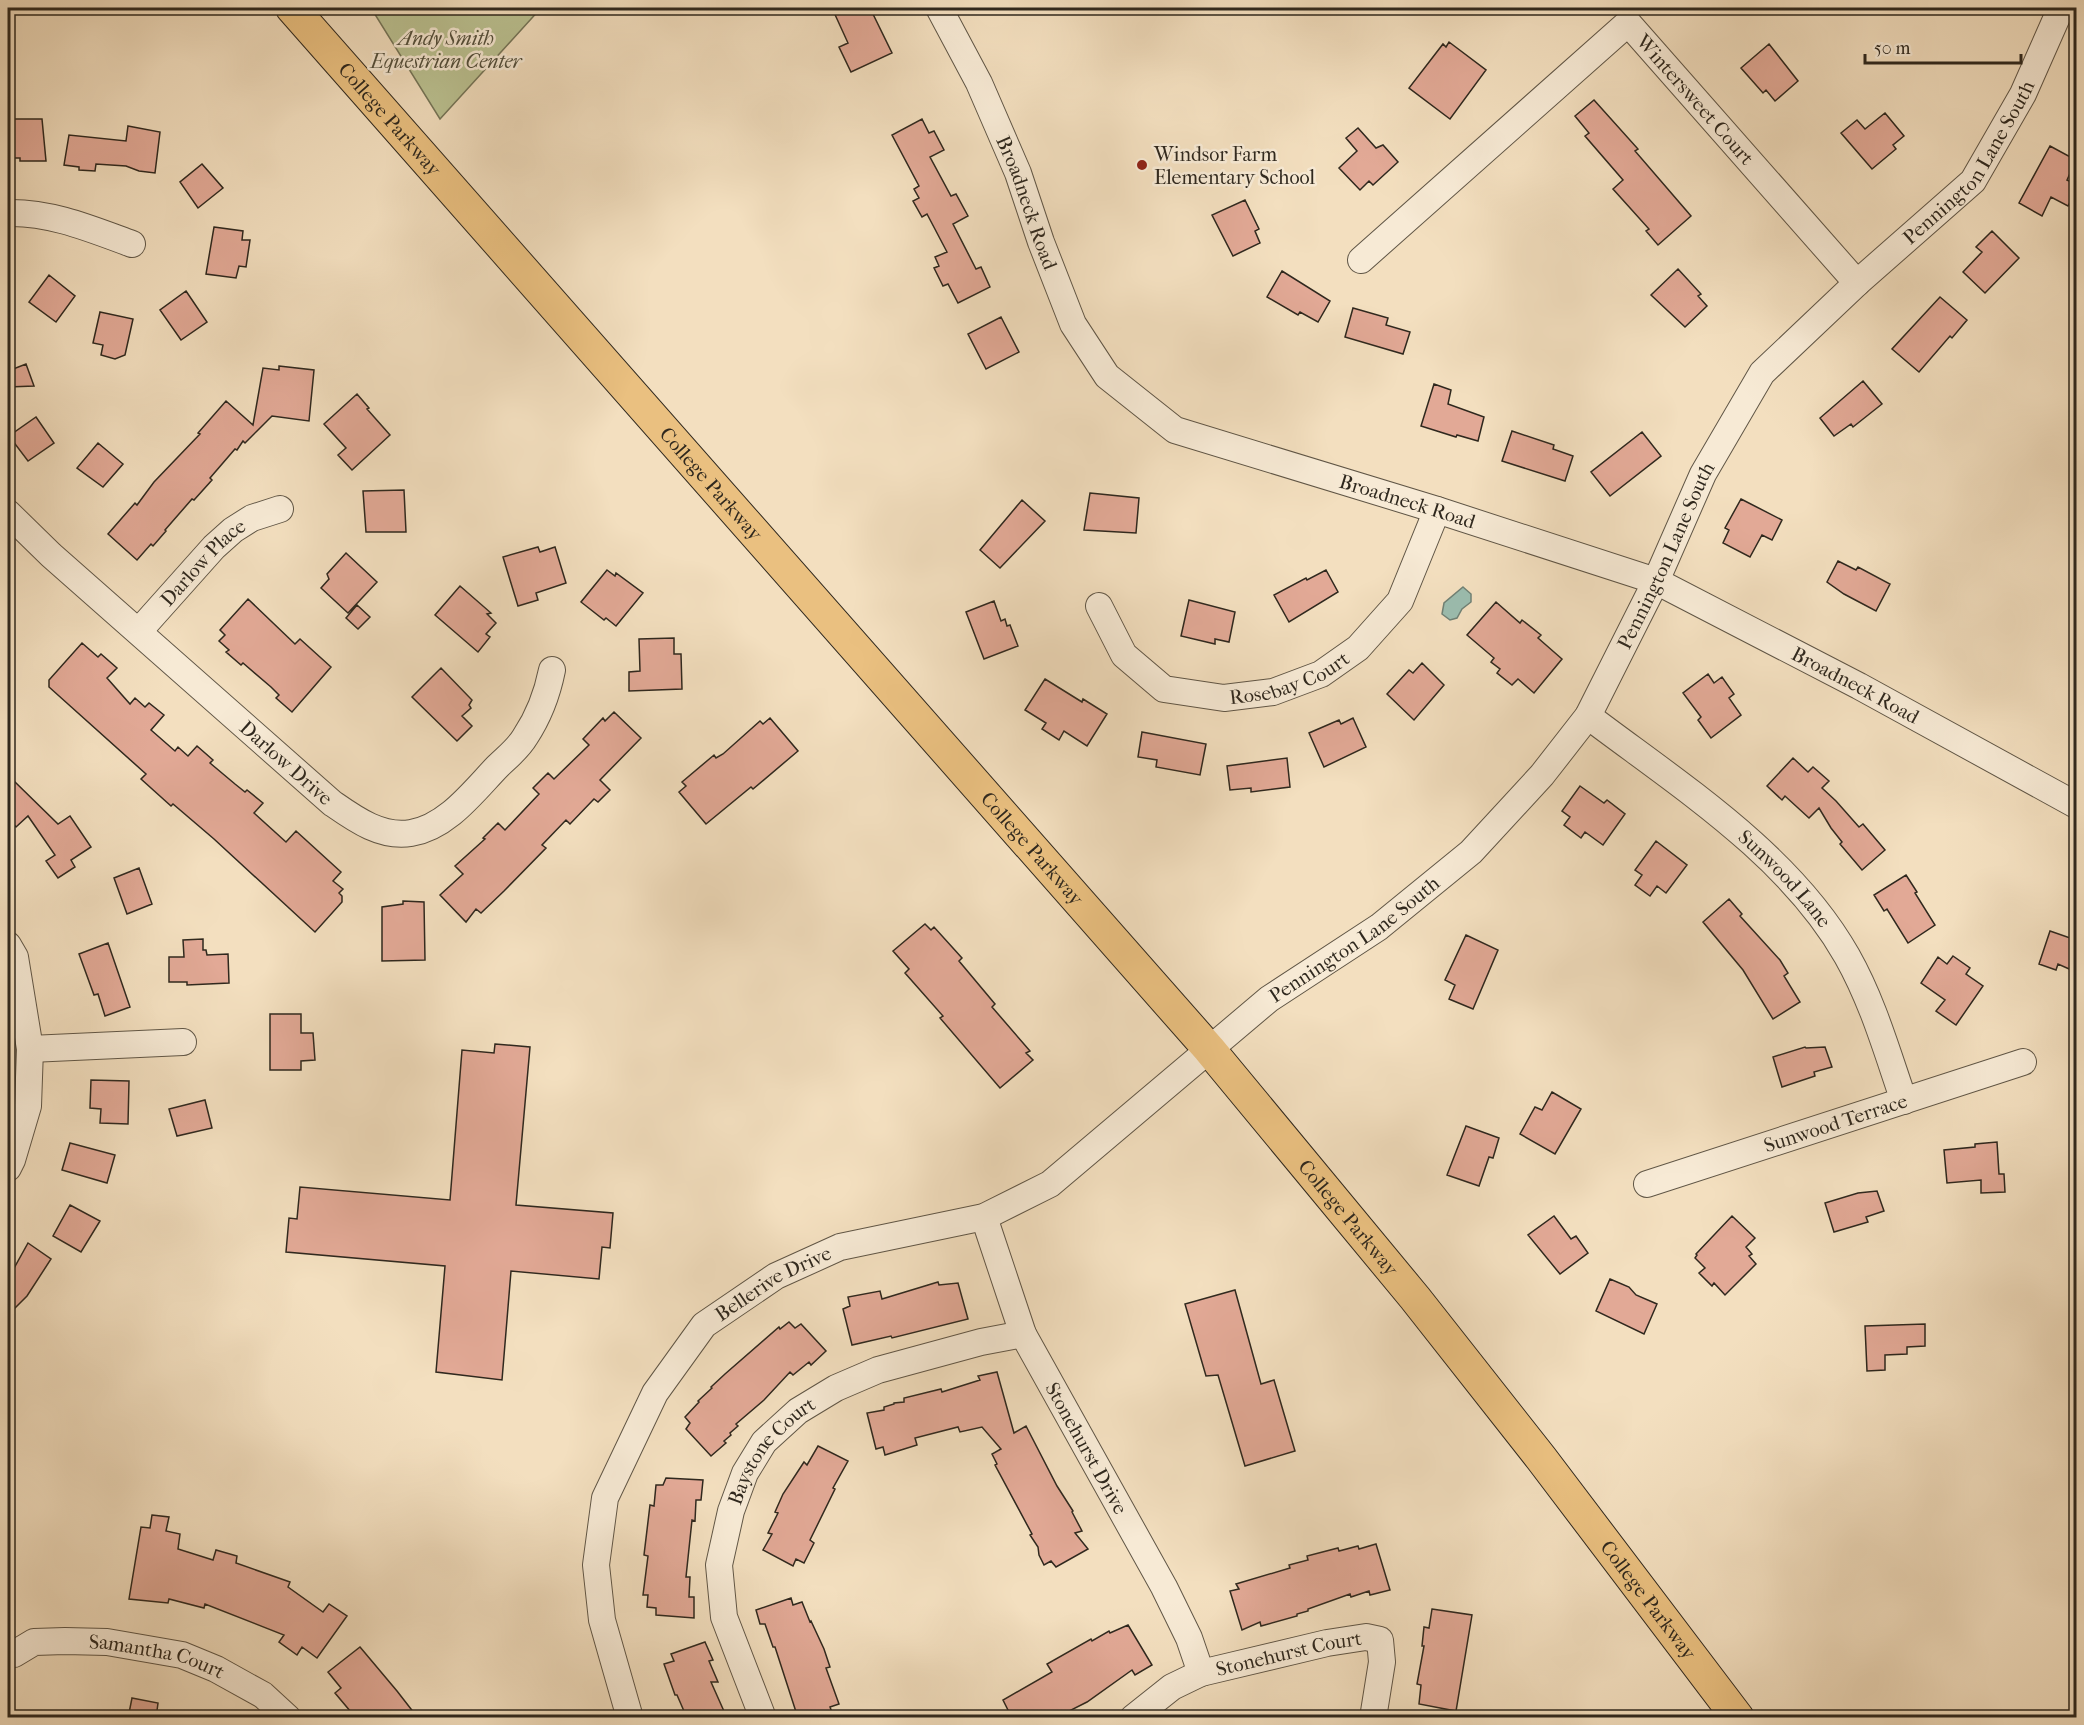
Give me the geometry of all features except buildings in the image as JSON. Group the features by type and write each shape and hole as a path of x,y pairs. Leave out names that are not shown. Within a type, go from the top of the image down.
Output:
{"main road":[{"name":"College Parkway","path":"292,8 1209,1049 1423,1307 1549,1467 1738,1718"}],"street":[{"name":"Broadneck Road","path":"939,8 979,82 1018,172 1041,242 1073,324 1107,376 1175,430 1437,510 1656,581 1859,686 2076,805"},
{"name":"Pennington Lane South","path":"1209,1049 1269,999 1379,927 1471,852 1542,776 1588,716 1656,581 1703,474 1762,373 1857,283 1973,181 2023,94 2061,8"},
{"name":"Wintersweet Court","path":"1361,260 1628,23 1857,283"},
{"path":"8,213 27,213 63,220 132,244"},
{"name":"Darlow Place","path":"139,631 214,547 233,530 252,518 280,509"},
{"name":"Rosebay Court","path":"1099,606 1124,655 1164,689 1224,698 1274,692 1321,674 1358,648 1400,601 1437,510"},
{"name":"Darlow Drive","path":"8,513 51,555 332,803 356,820 376,830 411,833 434,825 453,811 524,740 538,717 552,670"},
{"name":"Sunwood Lane","path":"1588,716 1748,839 1778,866 1815,907 1847,956 1874,1011 1904,1101"},
{"path":"8,945 15,957 30,1049 28,1106 8,1168"},
{"path":"30,1049 183,1042"},
{"name":"Bellerive Drive","path":"630,1718 603,1620 596,1565 604,1498 655,1393 704,1325 776,1276 840,1247 984,1216 1050,1184 1209,1049"},
{"name":"Sunwood Terrace","path":"1647,1184 2023,1062"},
{"name":"Stonehurst Drive","path":"984,1216 1023,1334 1164,1587 1189,1638 1201,1672"},
{"name":"Baystone Court","path":"763,1718 724,1617 719,1565 731,1511 745,1473 764,1442 798,1411 836,1388 878,1370 981,1342 1023,1334"},
{"name":"Stonehurst Court","path":"1133,1718 1172,1687 1201,1672 1327,1643 1366,1637 1380,1640 1382,1662 1373,1718"},
{"name":"Samantha Court","path":"14,1653 34,1642 65,1641 107,1642 182,1655 216,1669 262,1695 288,1718"}],"green space":[{"name":"Andy Smith Equestrian Center","path":"371,8 541,8 440,119"}],"shaded area":[{"path":"1463,587 1471,594 1471,602 1462,609 1457,618 1450,620 1442,614 1444,603"}],"place":[{"name":"Windsor Farm Elementary School","path":"1142,165"}]}
